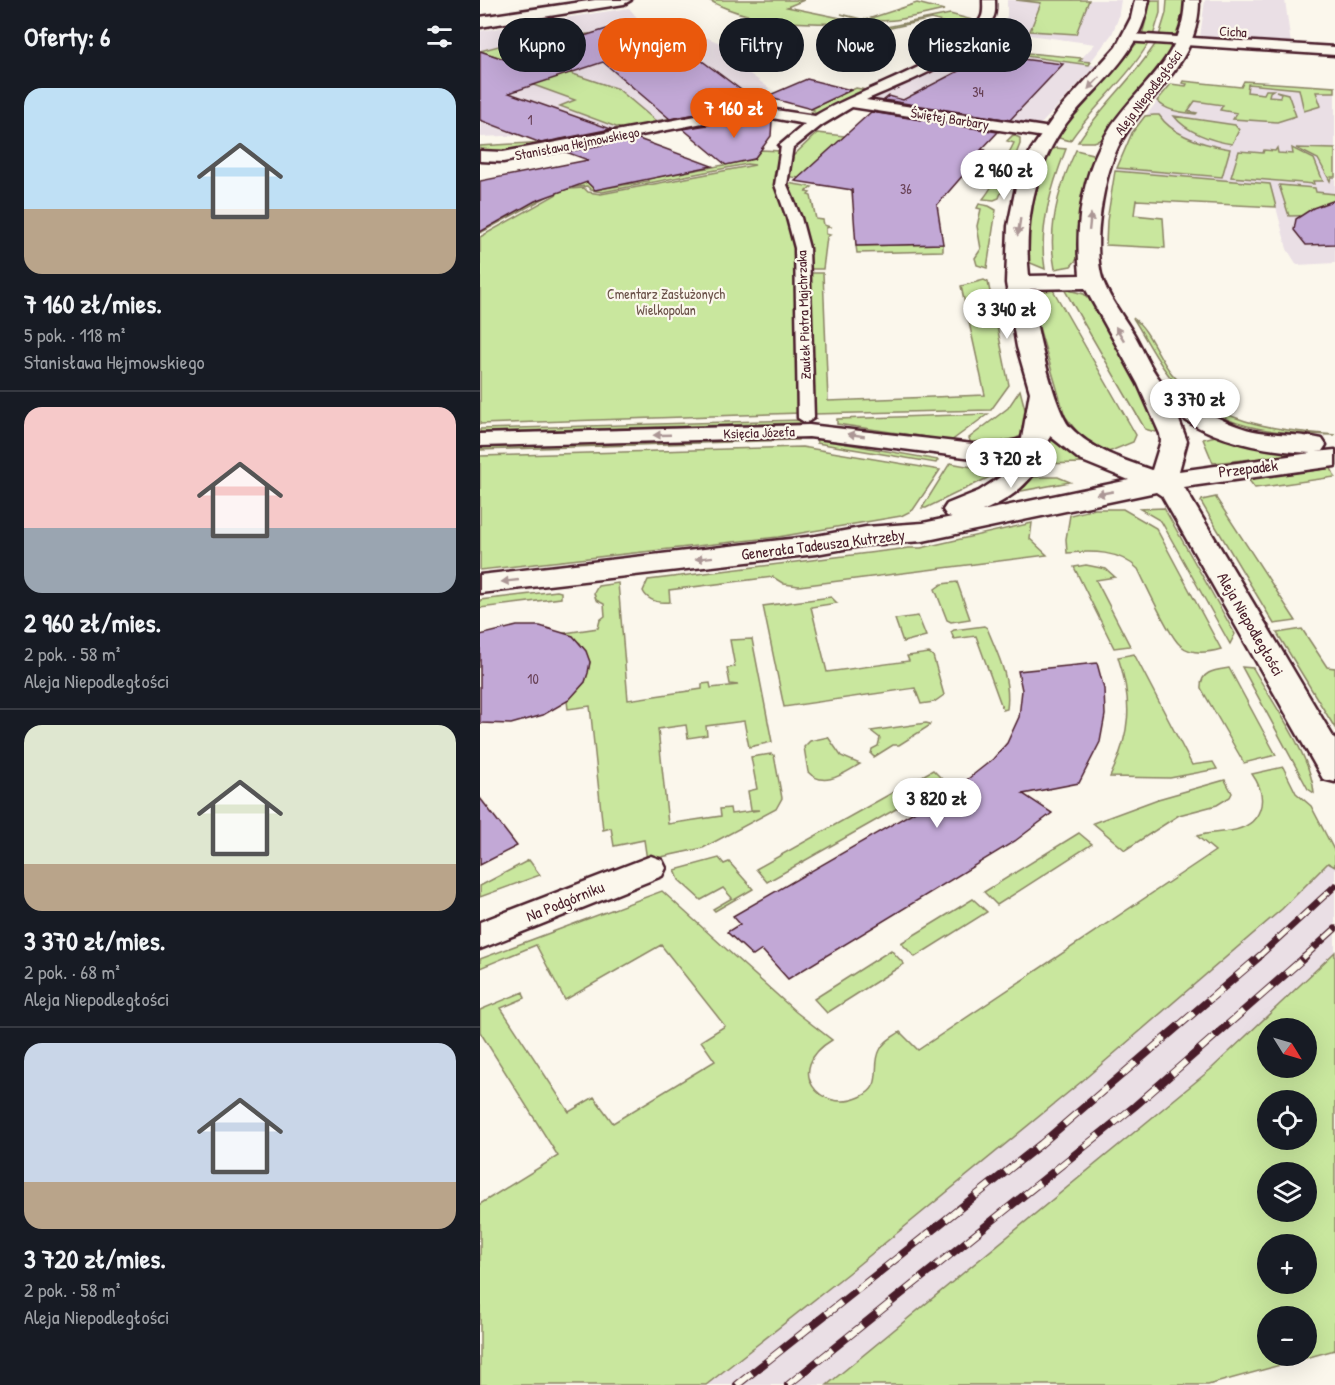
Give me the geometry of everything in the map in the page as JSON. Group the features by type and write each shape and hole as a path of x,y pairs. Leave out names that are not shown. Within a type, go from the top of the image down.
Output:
{"street":[{"path":"480,12 560,0"},
{"path":"480,22 624,0"},
{"name":"Aleja Niepodległości","path":"1142,0 1138,19 1130,38 1110,67 1063,117 1051,133 1036,161 1026,192 1017,239 1017,282 1026,330 1054,424 1062,435 1102,461 1162,482 1173,490 1335,770"},
{"name":"Aleja Niepodległości","path":"1162,482 1174,441 1172,429 1150,384 1092,280 1089,261 1089,224 1100,168 1117,131 1158,81 1184,42 1193,6 1192,0"},
{"path":"787,146 816,121 956,51 977,34 990,6"},
{"name":"Cicha","path":"1130,38 1335,51"},
{"name":"Świętej Barbary","path":"850,102 1051,133"},
{"name":"Stanisława Hejmowskiego","path":"480,156 503,157 739,112 756,111 816,121"},
{"name":"Zaułek Piotra Majchrzaka","path":"787,146 781,185 794,218 802,248 806,418"},
{"path":"1017,282 1092,280"},
{"path":"1150,384 1199,420 1250,440 1294,445 1335,446"},
{"name":"Aleja Niepodległości","path":"866,537 974,506 997,494 1024,470 1035,442 1042,388"},
{"name":"Księcia Józefa","path":"480,440 809,431 834,432 973,451 1003,450 1035,442"},
{"name":"Przepadek","path":"1162,482 1212,473 1335,458"},
{"name":"Generała Tadeusza Kutrzeby","path":"480,584 923,532 1162,482"},
{"name":"Na Podgórniku","path":"480,936 651,868"}],"shaded area":[{"path":"1007,0 1121,0 1118,19 1112,34 1089,64 1095,66 1042,123 1035,126 989,121 992,117 887,101 882,105 871,101 870,98 920,72 1032,72 1032,55 1079,61 1095,44 1032,35 1032,18 1006,18"},
{"path":"1205,0 1285,0 1291,44 1200,37"},
{"path":"629,8 637,18 598,18 598,72 707,72 707,38 719,43 719,72 747,72 769,88 758,102 602,131 575,120 526,135 480,137 480,31 498,28 498,72 586,72 586,18 564,18"},
{"path":"1183,81 1241,87 1244,81 1335,87 1335,263 1297,265 1287,249 1276,207 1110,199 1115,171 1132,133 1171,84 1185,86 1187,84 1182,83"},
{"path":"1328,862 1335,867 1335,952 1265,1018 1257,1018 1257,1026 1130,1140 827,1385 706,1385 847,1274 1081,1082 1282,909"}],"green space":[{"path":"709,0 804,0 787,7 841,18 816,18 816,23 804,23 804,18 759,18"},
{"path":"1016,0 1089,0 1076,34 1032,31 1041,3"},
{"path":"1149,0 1160,0 1160,13 1153,36 1142,35"},
{"path":"1167,0 1185,0 1185,18 1180,34 1159,36 1166,13"},
{"path":"917,3 944,10 896,19 872,18"},
{"path":"950,14 965,18 930,18"},
{"path":"1137,42 1149,42 1131,68 1070,141 1059,138 1073,115"},
{"path":"1156,43 1169,45 1173,49 1103,139 1094,142 1078,142 1137,69"},
{"path":"498,46 498,57 480,51"},
{"path":"1032,53 1082,58 1079,61 1091,62 1089,65 1032,57"},
{"path":"567,72 618,89 656,121 696,113 697,116 510,152 480,151 480,146 546,142 619,128 560,106 575,100 528,83"},
{"path":"1183,81 1241,87 1244,81 1335,87 1335,92 1316,92 1321,106 1304,111 1299,89 1248,84 1247,92 1264,94 1266,90 1273,90 1269,96 1280,97 1281,93 1276,91 1288,94 1296,116 1277,122 1233,119 1237,113 1220,110 1223,105 1195,101 1188,111 1196,114 1170,109 1157,101 1171,84 1186,86 1187,84 1182,83"},
{"path":"856,88 866,90 818,114 811,112 814,110 811,109"},
{"path":"1159,115 1172,129 1181,134 1210,145 1230,149 1222,177 1117,168 1132,133 1145,116"},
{"path":"1174,116 1235,125 1239,130 1232,144 1224,143 1192,131"},
{"path":"817,133 845,136 799,178 785,176 793,156"},
{"path":"1013,135 1020,138 1020,144 999,198 983,199 1014,143 1007,141"},
{"path":"1277,148 1278,153 1293,154 1292,148 1314,159 1323,181 1313,181 1314,184 1231,177 1239,151 1263,153 1264,150 1275,151"},
{"path":"1296,148 1335,149 1335,177 1331,177 1330,181 1318,159"},
{"path":"1066,149 1051,192 1045,223 1043,254 1045,269 1028,262 1028,234 1041,177 1051,150"},
{"name":"Cmentarz Zasłużonych Wielkopolan","path":"761,150 781,151 774,176 775,184 783,201 796,248 800,413 480,424 480,237 557,194 556,190 584,188 588,192 601,194 755,165 747,164 602,192 591,190 587,186 552,189 552,194 480,233 510,215 505,213 535,201 512,191 547,187 543,182 580,175 595,190 735,163 734,161 755,157"},
{"path":"1076,150 1092,154 1094,159 1082,208 1078,258 1071,266 1055,269 1053,239 1056,208 1064,178"},
{"path":"1115,171 1270,184 1276,207 1136,200 1134,215 1163,218 1165,248 1106,245 1107,221"},
{"path":"785,184 812,187 806,192 810,193 808,195 811,196 816,219 823,220 824,225 830,227 826,228 826,234 830,235 827,237 823,269 808,269 799,217"},
{"path":"1279,185 1315,188 1316,192 1335,194 1335,215 1289,216"},
{"path":"979,204 996,210 987,268 977,265 975,258 981,249 977,226 981,209 977,208"},
{"path":"943,244 943,251 857,253 856,246"},
{"path":"808,273 823,273 828,401 985,395 961,286 984,280 988,282 1009,385 991,410 813,414"},
{"path":"1064,289 1084,294 1089,299 1164,428 1155,432 1145,429"},
{"path":"1053,290 1136,435 1133,442 1106,453 1080,436 1065,416 1031,300 1042,291"},
{"path":"1133,318 1149,337 1172,374 1189,391 1208,404 1227,414 1268,427 1335,435 1256,428 1219,416 1186,394 1170,377"},
{"path":"1020,390 1029,425 1024,432 1018,438 1004,443 971,444 969,438 1008,408"},
{"path":"988,414 951,441 837,424 837,419"},
{"path":"800,420 800,423 480,432 480,429"},
{"path":"1220,435 1258,448 1300,454 1213,463 1203,439"},
{"path":"799,437 798,440 480,450 480,447"},
{"path":"816,439 938,460 936,463 817,443"},
{"path":"1049,440 1053,441 1084,463 1039,464"},
{"path":"802,447 940,470 913,510 901,516 778,537 480,570 480,456"},
{"path":"950,463 1000,472 922,508"},
{"path":"1331,468 1335,477 1255,488 1248,479"},
{"path":"1030,477 1058,477 1070,482 1021,491 1021,487"},
{"path":"1216,497 1296,621 1274,624 1201,502"},
{"path":"1164,508 1235,634 1230,644 1161,521 1140,509"},
{"path":"1095,509 1123,509 1156,528 1221,649 1199,652 1180,645 1164,621 1138,569 1131,563 1105,553 1067,553 1066,539 1070,515"},
{"path":"1032,523 1030,539 1047,555 799,586 784,584 773,577 669,590 670,602 654,601 648,598 643,591 648,580 921,548"},
{"path":"1086,565 1106,569 1115,577 1096,580 1130,646 1114,648 1074,567"},
{"path":"957,582 970,619 951,622 947,620 935,589 942,584"},
{"path":"618,583 628,700 702,689 702,684 710,683 711,688 738,685 730,684 727,668 735,667 730,640 752,639 772,742 749,747 744,721 706,726 707,735 688,738 686,725 658,729 668,824 721,816 720,809 730,808 731,814 760,810 751,810 748,791 757,789 751,757 774,755 782,798 776,809 703,848 647,860 644,840 614,846 611,828 603,830 590,706 568,709 567,701 585,682 590,662 580,643 565,633 598,628 600,620 605,616 604,604 596,600 594,593 598,586"},
{"path":"561,592 561,598 480,608 480,600"},
{"path":"831,597 837,603 811,607 827,672 909,661 907,656 929,653 933,656 944,695 934,702 921,704 915,688 784,707 763,606"},
{"path":"918,616 926,636 903,642 895,619"},
{"path":"984,626 987,628 1003,667 1007,687 1007,709 1003,710 976,636 954,639 951,632"},
{"path":"1302,629 1327,667 1335,668 1335,728 1277,633"},
{"path":"1134,654 1192,765 1213,762 1217,769 1170,778 1110,777 1122,746 1128,717 1126,689 1118,657"},
{"path":"1242,667 1253,668 1290,729 1306,762 1314,793 1308,789"},
{"path":"1229,668 1276,755 1244,763 1201,688 1203,678 1210,672"},
{"path":"930,724 929,726 899,745 893,745 874,757 871,754 872,749 878,746 880,738 871,731"},
{"path":"828,737 841,756 860,764 834,778 821,779 808,772 804,747 810,741"},
{"path":"1283,767 1296,793 1311,806 1335,852 1335,867 1328,863 1282,909 1081,1082 847,1274 706,1385 480,1385 480,1204 558,1156 480,1032 480,1010 523,992 525,998 501,1008 569,1112 594,1097 613,1123 715,1061 701,1041 725,1026 661,945 565,1000 536,945 480,968 480,959 662,891 796,1012 832,1040 817,1052 810,1064 809,1076 813,1086 821,1095 832,1100 845,1101 868,1093 875,1082 880,1050 900,1032 918,1050 1215,851 1197,836 1230,831 1249,824 1260,810 1261,802 1258,783 1252,774"},
{"path":"933,770 942,779 942,783 767,882 756,869"},
{"path":"1225,780 1232,793 1230,797 1217,805 1179,815 1125,850 1093,823 1158,799"},
{"path":"1079,833 1092,844 997,905 984,892"},
{"path":"719,858 724,864 729,862 753,889 715,911 713,909 732,898 723,888 701,900 679,880 675,870"},
{"path":"529,860 540,875 480,897 480,886"},
{"path":"973,899 987,912 915,957 901,943"},
{"path":"891,950 904,964 827,1013 814,999"},
{"path":"1335,952 1335,1350 1317,1355 1317,1306 1257,1306 1257,1366 1277,1366 1208,1385 827,1385 1210,1070 1257,1026 1257,1078 1317,1078 1317,1018 1265,1018"}],"building":[{"path":"598,32 598,64 586,68 586,35"},
{"path":"480,51 498,57 498,72 573,72 509,93 611,129 541,143 480,120"},
{"path":"1032,60 1063,64 1010,120 884,100 889,96 903,100 957,72 1032,72"},
{"path":"707,65 756,101 807,79 851,90 811,109 774,99 774,107 739,106 670,119 615,72 707,72"},
{"path":"871,112 998,132 937,205 943,244 856,246 852,190 795,181"},
{"path":"756,117 772,120 771,136 754,159 726,165 683,129"},
{"path":"636,138 712,166 595,190 587,182 535,201 480,232 480,181 588,160 566,152"},
{"path":"1335,200 1335,244 1306,245 1294,230 1296,219 1313,208"},
{"path":"517,626 540,626 573,636 586,651 590,662 585,682 569,700 543,715 511,724 480,723 480,635"},
{"path":"1097,663 1104,689 1105,715 1100,742 1079,783 1023,794 1052,813 1015,841 788,979 762,950 753,956 727,932 740,924 733,916 959,786 993,759 1007,743 1019,717 1022,690 1018,671"},
{"path":"480,798 517,846 480,865"}],"railway":[{"path":"1257,958 1335,886"},
{"path":"1303,958 1335,929"},
{"path":"737,1385 1041,1144 1259,957"},
{"path":"788,1385 1135,1106 1305,957"}]}
